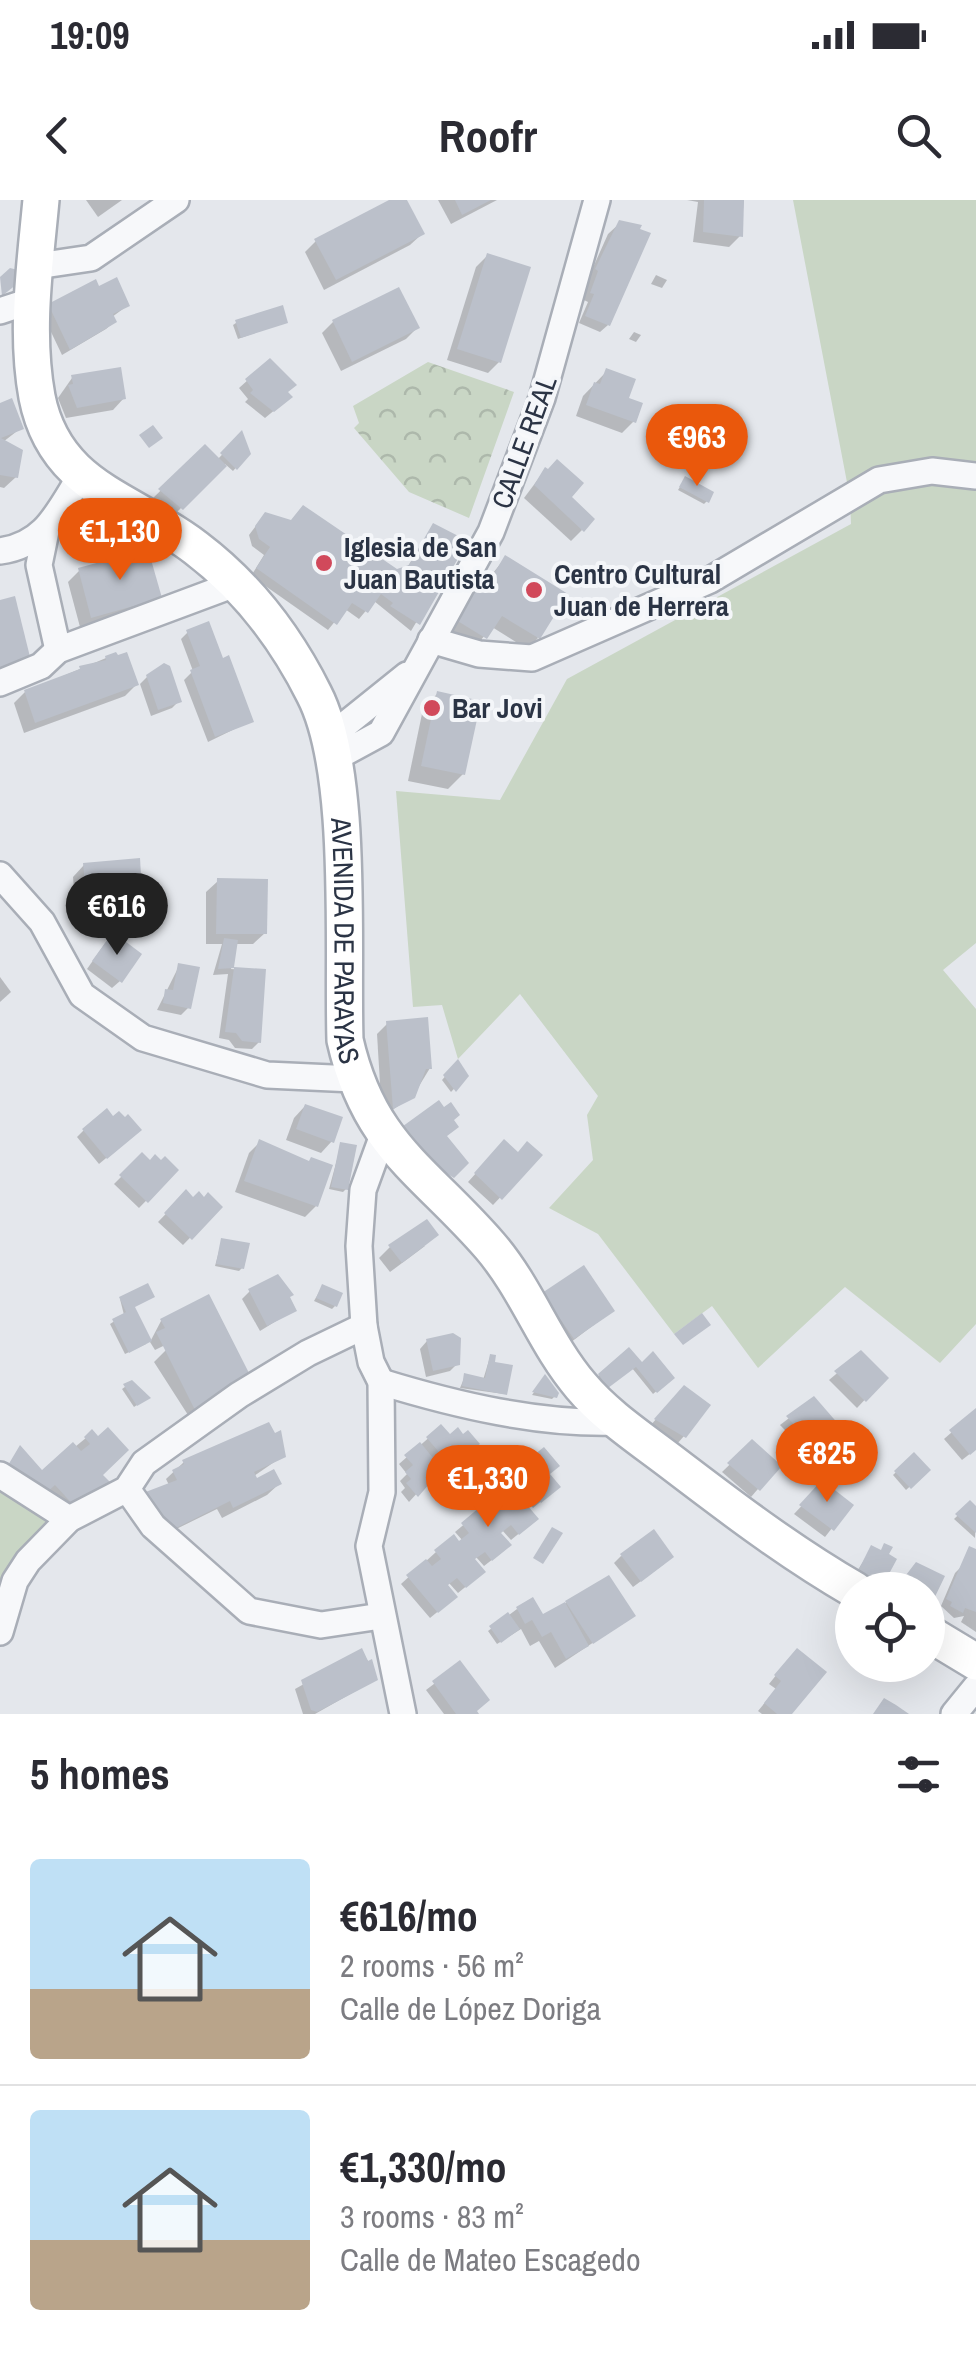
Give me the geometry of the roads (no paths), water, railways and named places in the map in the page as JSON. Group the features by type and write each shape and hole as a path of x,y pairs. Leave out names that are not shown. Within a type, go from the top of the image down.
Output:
{"street":[{"name":"AVENIDA DE PARAYAS","path":"41,200 37,266 15,306 50,435 80,477 193,546 235,584 282,636 309,685 335,752 345,1040 354,1079 382,1135 492,1248 582,1387 620,1422 788,1549 835,1578"},
{"path":"37,266 92,258 176,200"},
{"name":"CALLE REAL","path":"335,752 381,733 400,705 414,668 491,532 516,472 578,278 597,200"},
{"path":"431,640 480,654 532,658 710,580 878,480 932,471 976,476"},
{"path":"58,650 38,565 46,532 80,477"},
{"path":"0,551 30,544 46,532"},
{"path":"0,684 42,666 58,650 235,584"},
{"name":"CALLE REAL","path":"335,752 346,724 414,668"},
{"path":"309,685 348,706 368,706"},
{"path":"0,875 42,922 82,995 143,1038 268,1075 354,1079"},
{"path":"382,1135 369,1163 363,1190 359,1246 364,1326 371,1362 381,1382 382,1492 369,1546 402,1714"},
{"path":"0,1632 15,1582 28,1561 68,1520 127,1489 144,1463 239,1395 364,1326"},
{"path":"381,1382 436,1399 545,1418 582,1424 620,1422"},
{"path":"0,1475 68,1520"},
{"path":"127,1489 153,1526 249,1611 321,1624 381,1616"},
{"path":"945,1643 976,1662"},
{"path":"954,1714 976,1686"}],"place":[{"name":"Iglesia de San Juan Bautista","path":"324,563"},
{"name":"Centro Cultural Juan de Herrera","path":"534,590"},
{"name":"Bar Jovi","path":"432,708"}]}
